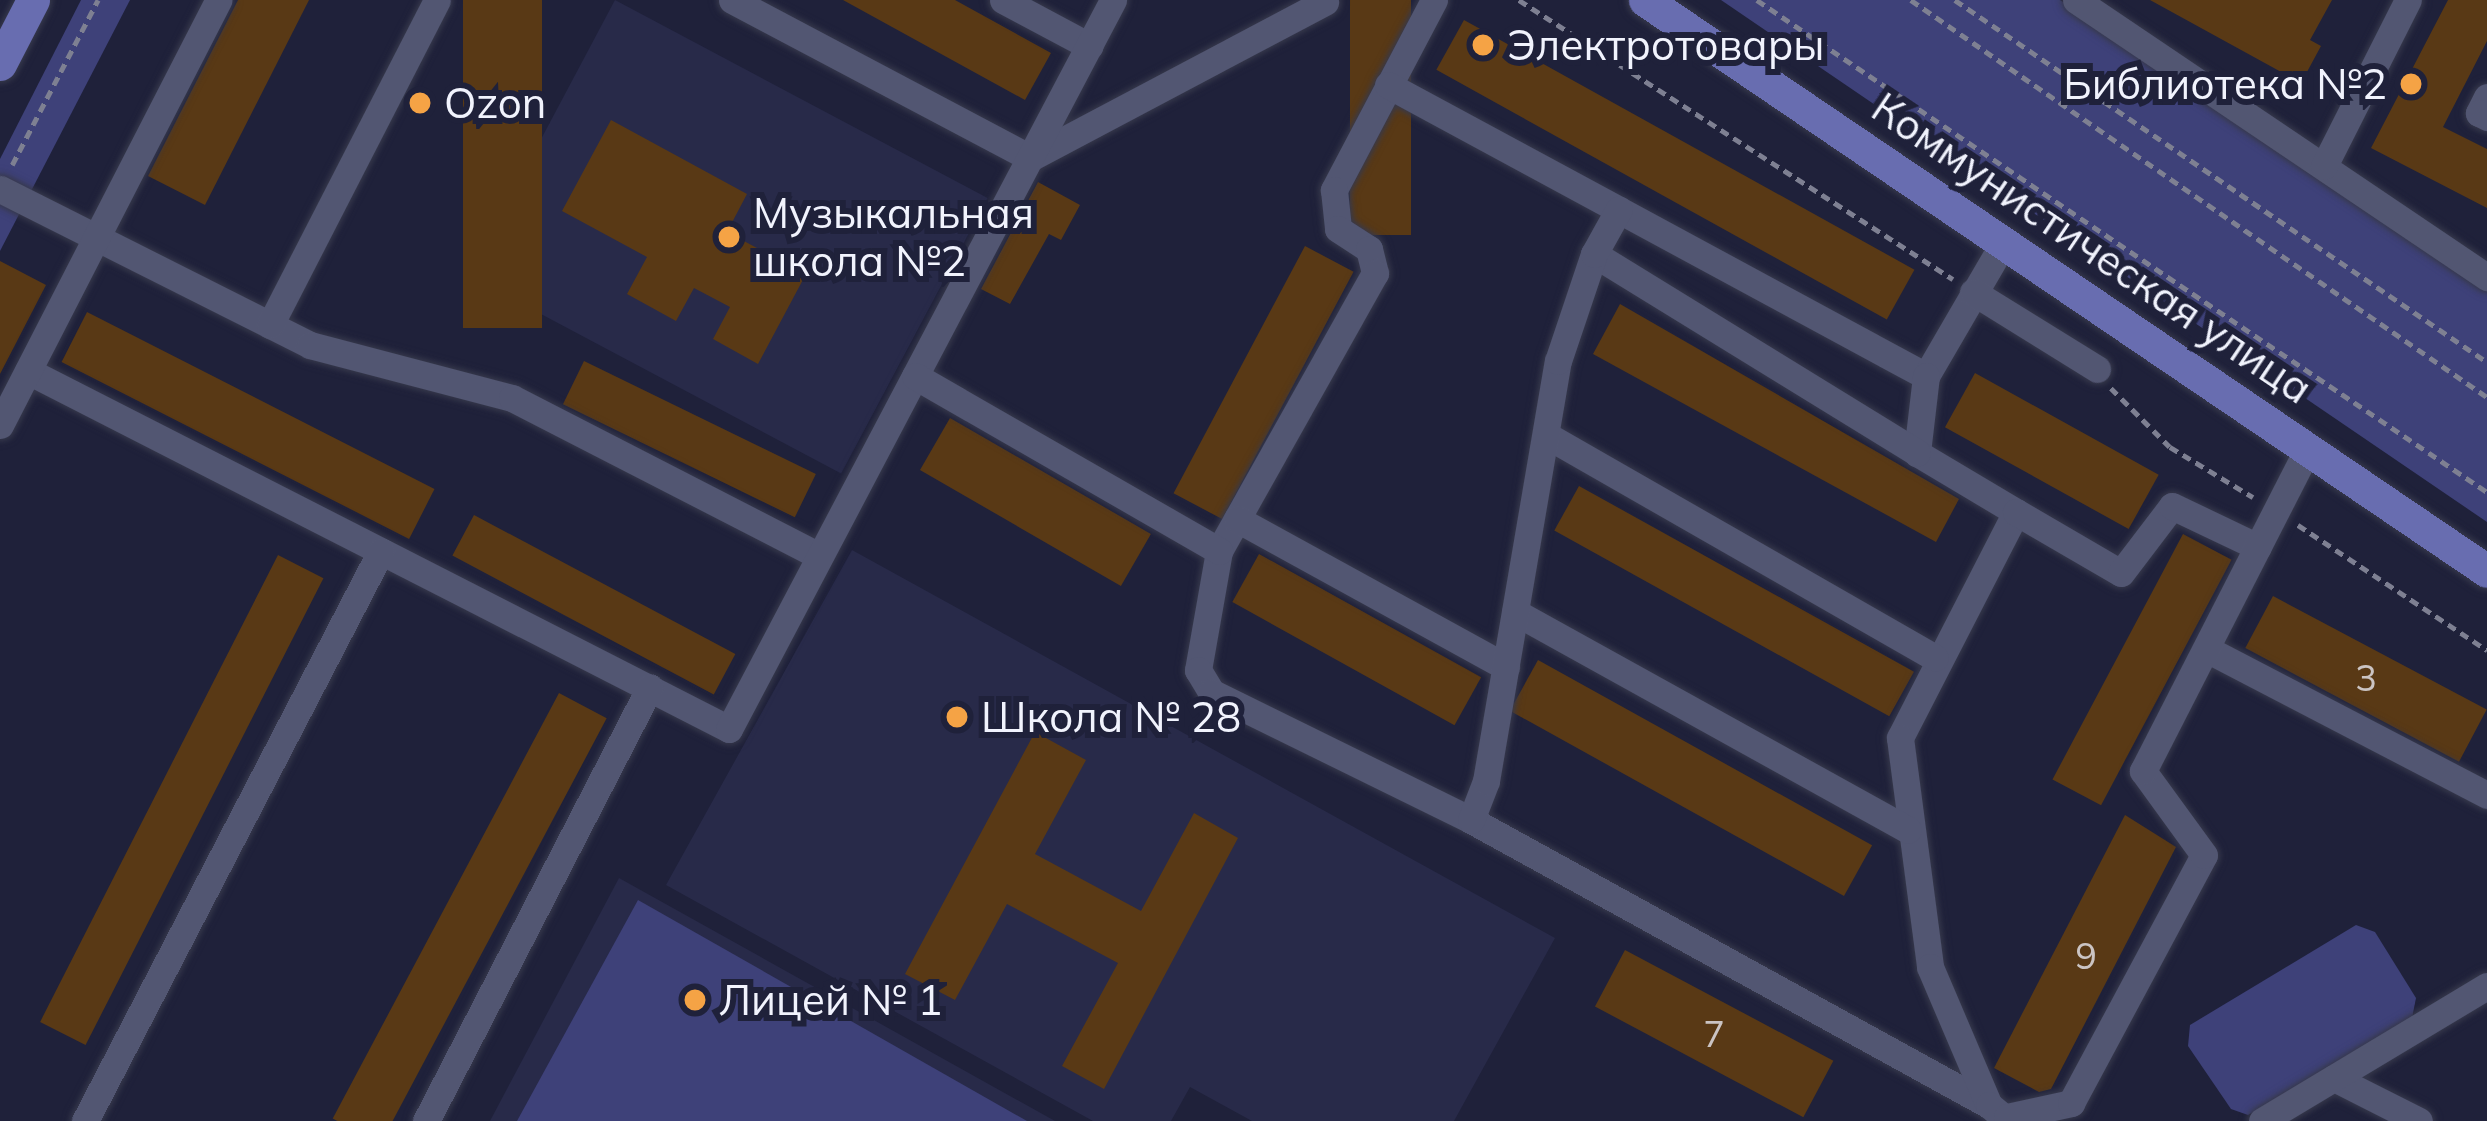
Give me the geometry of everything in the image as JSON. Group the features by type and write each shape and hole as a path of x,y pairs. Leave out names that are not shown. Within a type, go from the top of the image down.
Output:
{"main road":[{"path":"0,64 33,0"},
{"name":"Коммунистическая улица","path":"1645,0 2487,571"}],"lane":[{"path":"0,425 218,0"},
{"path":"271,325 437,0"},
{"path":"732,0 1030,158"},
{"path":"1003,0 1089,46"},
{"path":"28,371 728,729 1113,0"},
{"path":"1434,0 1388,85 1330,211 1338,229 1369,249 1376,272 1219,551 1198,670 1211,692 1471,820 2001,1114 2078,1112 2204,855 2143,771 2308,449"},
{"path":"2076,0 2487,277"},
{"path":"2324,166 2408,0"},
{"path":"1030,158 1324,1"},
{"path":"1388,85 1926,376"},
{"path":"2487,98 2479,113 2487,117"},
{"path":"5,179 97,238 310,345 512,398 819,556"},
{"path":"1471,820 1486,781 1558,361 1594,254 1619,209"},
{"path":"1917,453 1926,376 2004,242"},
{"path":"1594,254 2121,574 2172,506 2258,547"},
{"path":"1973,292 2096,369"},
{"path":"915,376 1219,551"},
{"path":"1546,435 1935,658"},
{"path":"2001,1114 1930,967 1908,830 1900,738 1935,658 2015,512"},
{"path":"1237,519 1506,667"},
{"path":"85,1121 381,551"},
{"path":"1515,612 1908,830"},
{"path":"2218,655 2487,795"},
{"path":"426,1121 650,687"},
{"path":"2262,1121 2487,986"},
{"path":"2334,1078 2419,1121"}],"path":[{"path":"5,179 98,0"},
{"path":"1519,0 1973,292"},
{"path":"1757,0 2487,492"},
{"path":"1911,0 2487,397"},
{"path":"1954,0 2487,362"},
{"path":"2096,369 2170,447 2487,650"}],"shaded area":[{"path":"81,0 130,0 0,251 0,159"},
{"name":"Музыкальная школа №2","path":"615,0 988,198 841,474 469,275"},
{"path":"1721,0 2060,0 2487,285 2487,522"},
{"name":"Школа № 28","path":"852,550 1555,938 1454,1121 1252,1121 1190,1087 1171,1121 1093,1121 666,885"},
{"name":"Лицей № 1","path":"619,878 1055,1121 490,1121"},
{"name":"Лицей № 1","path":"638,900 1027,1121 517,1121"},
{"path":"2356,925 2375,932 2416,998 2412,1018 2248,1115 2231,1109 2188,1046 2190,1025"}],"building":[{"path":"238,0 309,0 205,205 148,176"},
{"path":"463,0 542,0 542,328 463,328"},
{"path":"843,0 955,0 1051,53 1025,100"},
{"path":"1350,0 1411,0 1411,235 1350,235"},
{"path":"2150,0 2332,0 2310,40 2321,46 2301,83"},
{"path":"2448,0 2487,0 2487,41 2443,127 2487,149 2487,208 2371,148"},
{"path":"1464,20 1914,270 1887,320 1436,70"},
{"path":"611,120 747,194 727,232 806,274 758,364 713,339 730,307 694,288 676,321 627,294 647,257 562,211"},
{"path":"1038,182 1080,205 1061,240 1049,234 1010,304 981,289"},
{"path":"1305,246 1354,272 1222,519 1174,493"},
{"path":"0,261 46,285 0,374"},
{"path":"1620,304 1959,499 1936,542 1593,354"},
{"path":"87,312 434,489 409,539 62,362"},
{"path":"584,361 816,474 795,517 563,404"},
{"path":"1975,373 2159,475 2129,529 1945,427"},
{"path":"950,418 1151,534 1121,586 920,470"},
{"path":"1579,486 1914,672 1889,716 1554,531"},
{"path":"474,515 735,654 714,695 452,556"},
{"path":"2183,534 2232,560 2101,805 2052,779"},
{"path":"1259,554 1481,677 1454,725 1232,602"},
{"path":"278,555 323,578 86,1045 40,1022"},
{"path":"2273,596 2487,710 2459,762 2245,648"},
{"path":"1538,660 1872,845 1844,896 1510,711"},
{"path":"559,693 607,718 393,1121 333,1119"},
{"path":"1035,732 1086,760 1035,854 1141,911 1194,813 1238,838 1104,1089 1062,1066 1118,963 1007,904 955,1000 905,974"},
{"path":"2125,815 2176,847 2051,1089 2039,1092 1994,1068"},
{"path":"1625,950 1833,1061 1803,1117 1595,1007"}],"place":[{"name":"Электротовары","path":"1483,45"},
{"name":"Библиотека №2","path":"2411,84"},
{"name":"Ozon","path":"420,103"},
{"name":"Музыкальная школа №2","path":"729,237"},
{"name":"Школа № 28","path":"957,717"},
{"name":"Лицей № 1","path":"695,1000"}]}
